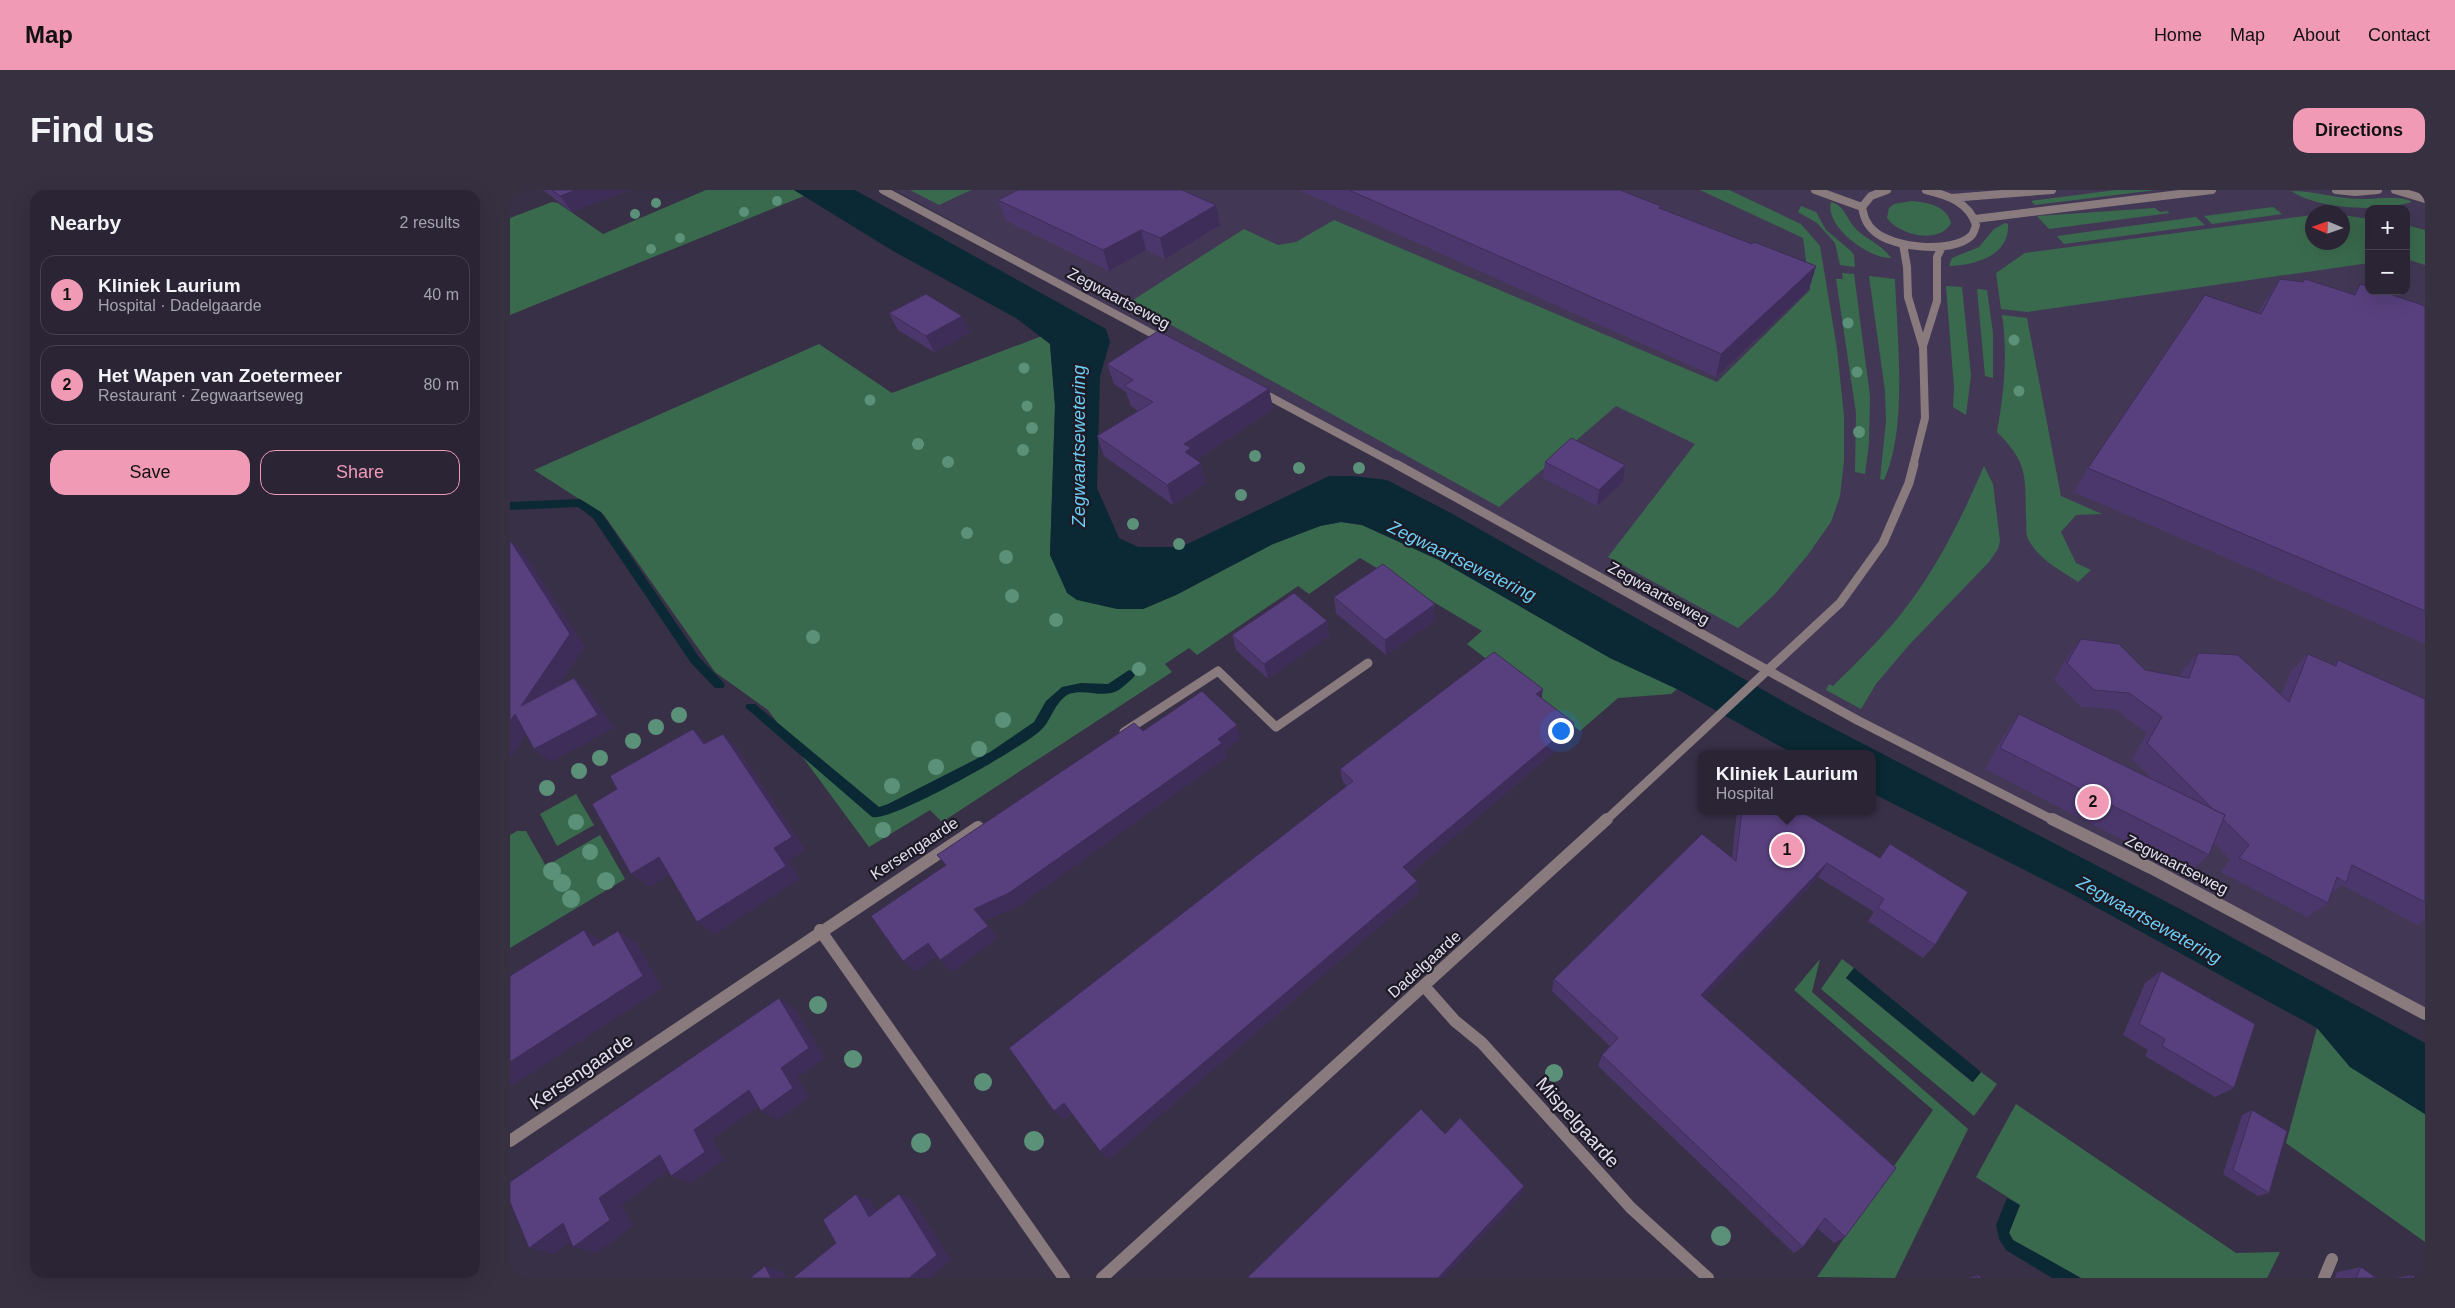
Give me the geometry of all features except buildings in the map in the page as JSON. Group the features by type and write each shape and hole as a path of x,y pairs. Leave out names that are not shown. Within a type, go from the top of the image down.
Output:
{"street":[{"name":"Zegwaartseweg","path":"883,190 1176,346"},
{"path":"1815,190 1862,207"},
{"path":"1868,190 1878,192"},
{"path":"1887,190 1871,196 1862,207 1864,219 1874,230 1903,244 1942,247 1960,243 1972,235 1976,225 1975,219 1962,204 1952,198 1926,190"},
{"path":"1952,198 2052,190"},
{"path":"1975,219 2212,190"},
{"path":"2336,190 2354,192 2378,190"},
{"path":"2394,190 2425,199"},
{"path":"1903,244 1907,267 1908,297 1923,347"},
{"path":"1923,347 1937,301 1937,257 1942,247"},
{"name":"Dadelgaarde","path":"1102,1278 1715,721 1840,603 1883,543 1909,483 1925,418 1923,347"},
{"name":"Zegwaartseweg","path":"1254,388 1392,462 1764,674 1948,768 2151,868 2425,1014"},
{"path":"1118,736 1218,671 1276,727 1368,663"},
{"name":"Kersengaarde","path":"510,1141 705,1011 820,930 986,822"},
{"path":"820,930 1064,1278"},
{"name":"Mispelgaarde","path":"1424,986 1455,1021 1482,1043 1631,1208 1708,1278"},
{"path":"2324,1278 2332,1259"}],"shaded area":[{"path":"895,190 2425,190 2425,1010 1948,768 1810,689"}],"green space":[{"path":"706,190 794,190 804,196 510,315 510,218 552,202 558,203 603,234"},
{"path":"910,190 971,190 939,205"},
{"path":"1700,190 1729,190 1801,224 1820,246 1837,349 1844,416 1844,461 1840,496 1831,522 1807,556 1774,595 1738,628 1608,557 1695,444 1616,406 1499,507 1130,302 1244,229 1278,245 1296,242 1334,220 1717,382 1810,290 1803,238"},
{"path":"2116,190 2156,190 2035,205 2031,201"},
{"path":"2291,191 2356,199 2396,198 2412,202 2399,205 2365,205 2365,208 2350,207 2350,205 2333,205 2303,197"},
{"path":"1911,201 1923,202 1941,209 1949,217 1951,223 1945,230 1929,236 1909,233 1900,229 1887,218 1889,208 1894,204"},
{"path":"1831,202 1842,209 1859,232 1883,249 1891,258 1872,253 1850,240 1834,221 1831,212"},
{"path":"1801,206 1816,212 1826,230 1851,251 1854,255 1855,267 1840,265 1835,243 1817,223 1798,212"},
{"path":"2273,207 2282,214 2212,224 2204,216"},
{"path":"2155,208 2160,212 2167,211 2170,213 2049,229 2037,216"},
{"path":"2305,216 2305,250 2350,250 2350,216 2365,218 2365,264 2027,312 2001,309 1996,273 2025,253"},
{"path":"2196,217 2205,225 2064,244 2057,236"},
{"path":"2005,223 2008,224 2007,235 1997,251 1980,261 1949,266 1952,258 1979,247 1994,229"},
{"path":"2410,226 2425,230 2425,265 2410,260"},
{"path":"1842,273 1854,274 1870,396 1869,443 1865,474 1855,472 1856,413 1836,279 1843,279"},
{"path":"1869,276 1895,279 1899,354 1899,409 1891,459 1884,480 1880,479 1886,421 1885,391"},
{"path":"1946,286 1962,287 1971,375 1966,415 1953,407 1954,388"},
{"path":"1977,289 1987,290 1993,333 1993,378 1985,376"},
{"path":"2002,315 2027,318 2061,496 2102,514 2076,515 2061,532 2076,563 2091,570 2078,582 2044,559 2028,539 2023,470 2014,452 1997,432 2004,374 2005,344"},
{"path":"1042,336 1050,344 1055,405 1050,555 1117,609 1143,609 1176,595 1273,544 1320,526 1341,522 1362,525 1439,560 1610,658 1677,689 1671,694 1618,698 1580,731 1467,644 1482,631 1360,558 1309,594 1298,586 1197,655 1189,648 1165,664 1172,672 942,822 930,810 869,847 768,710 715,672 604,515 534,470 819,344 892,393"},
{"path":"1984,466 1993,484 2000,541 1998,549 1989,562 1909,645 1876,684 1861,709 1826,690 1829,684 1833,686 1874,645 1897,619 1923,584 1946,546"},
{"path":"576,794 594,825 557,846 540,814"},
{"path":"517,831 526,831 546,866 600,835 625,879 510,948 510,835"},
{"path":"1820,959 1812,992 1968,1129 1895,1278 1817,1277 1933,1110 1794,990"},
{"path":"1842,959 1854,968 1846,978 1972,1082 1981,1072 1997,1084 1974,1116 1821,989"},
{"path":"2317,1028 2350,1067 2425,1114 2425,1242 2286,1143"},
{"path":"2016,1104 2236,1253 2280,1252 2267,1278 2081,1278 2013,1240 2009,1233 2020,1205 1976,1177"}],"water":[{"name":"Zegwaartsewetering","path":"794,190 855,190 1106,329 1110,342 1100,376 1097,488 1119,538 1138,547 1181,547 1329,476 1353,476 1387,480 1451,513 1802,712 1875,750 1787,750 1677,689 1610,658 1439,560 1362,525 1341,522 1320,526 1273,544 1176,595 1143,609 1117,609 1077,600 1067,593 1050,555 1055,406 1050,344 1016,318 893,251"},
{"name":"Zegwaartsewetering","path":"1876,751 2182,910 2425,1043 2425,1114 2350,1067 2317,1028 2072,894 1876,795"},
{"path":"1854,968 1981,1072 1973,1082 1846,978"},
{"path":"2007,1198 2020,1205 2009,1233 2013,1240 2081,1278 2052,1278 2006,1250 1999,1239 1996,1225"}],"waterway":[{"path":"510,506 580,503 597,515 695,660 719,685"},
{"path":"751,707 877,813 891,809 994,756 1038,726 1050,704 1066,690 1081,688 1110,689 1129,675"}],"place":[{"name":"Het Wapen van Zoetermeer","path":"2093,802"},
{"name":"Kliniek Laurium","path":"1787,850"}]}
